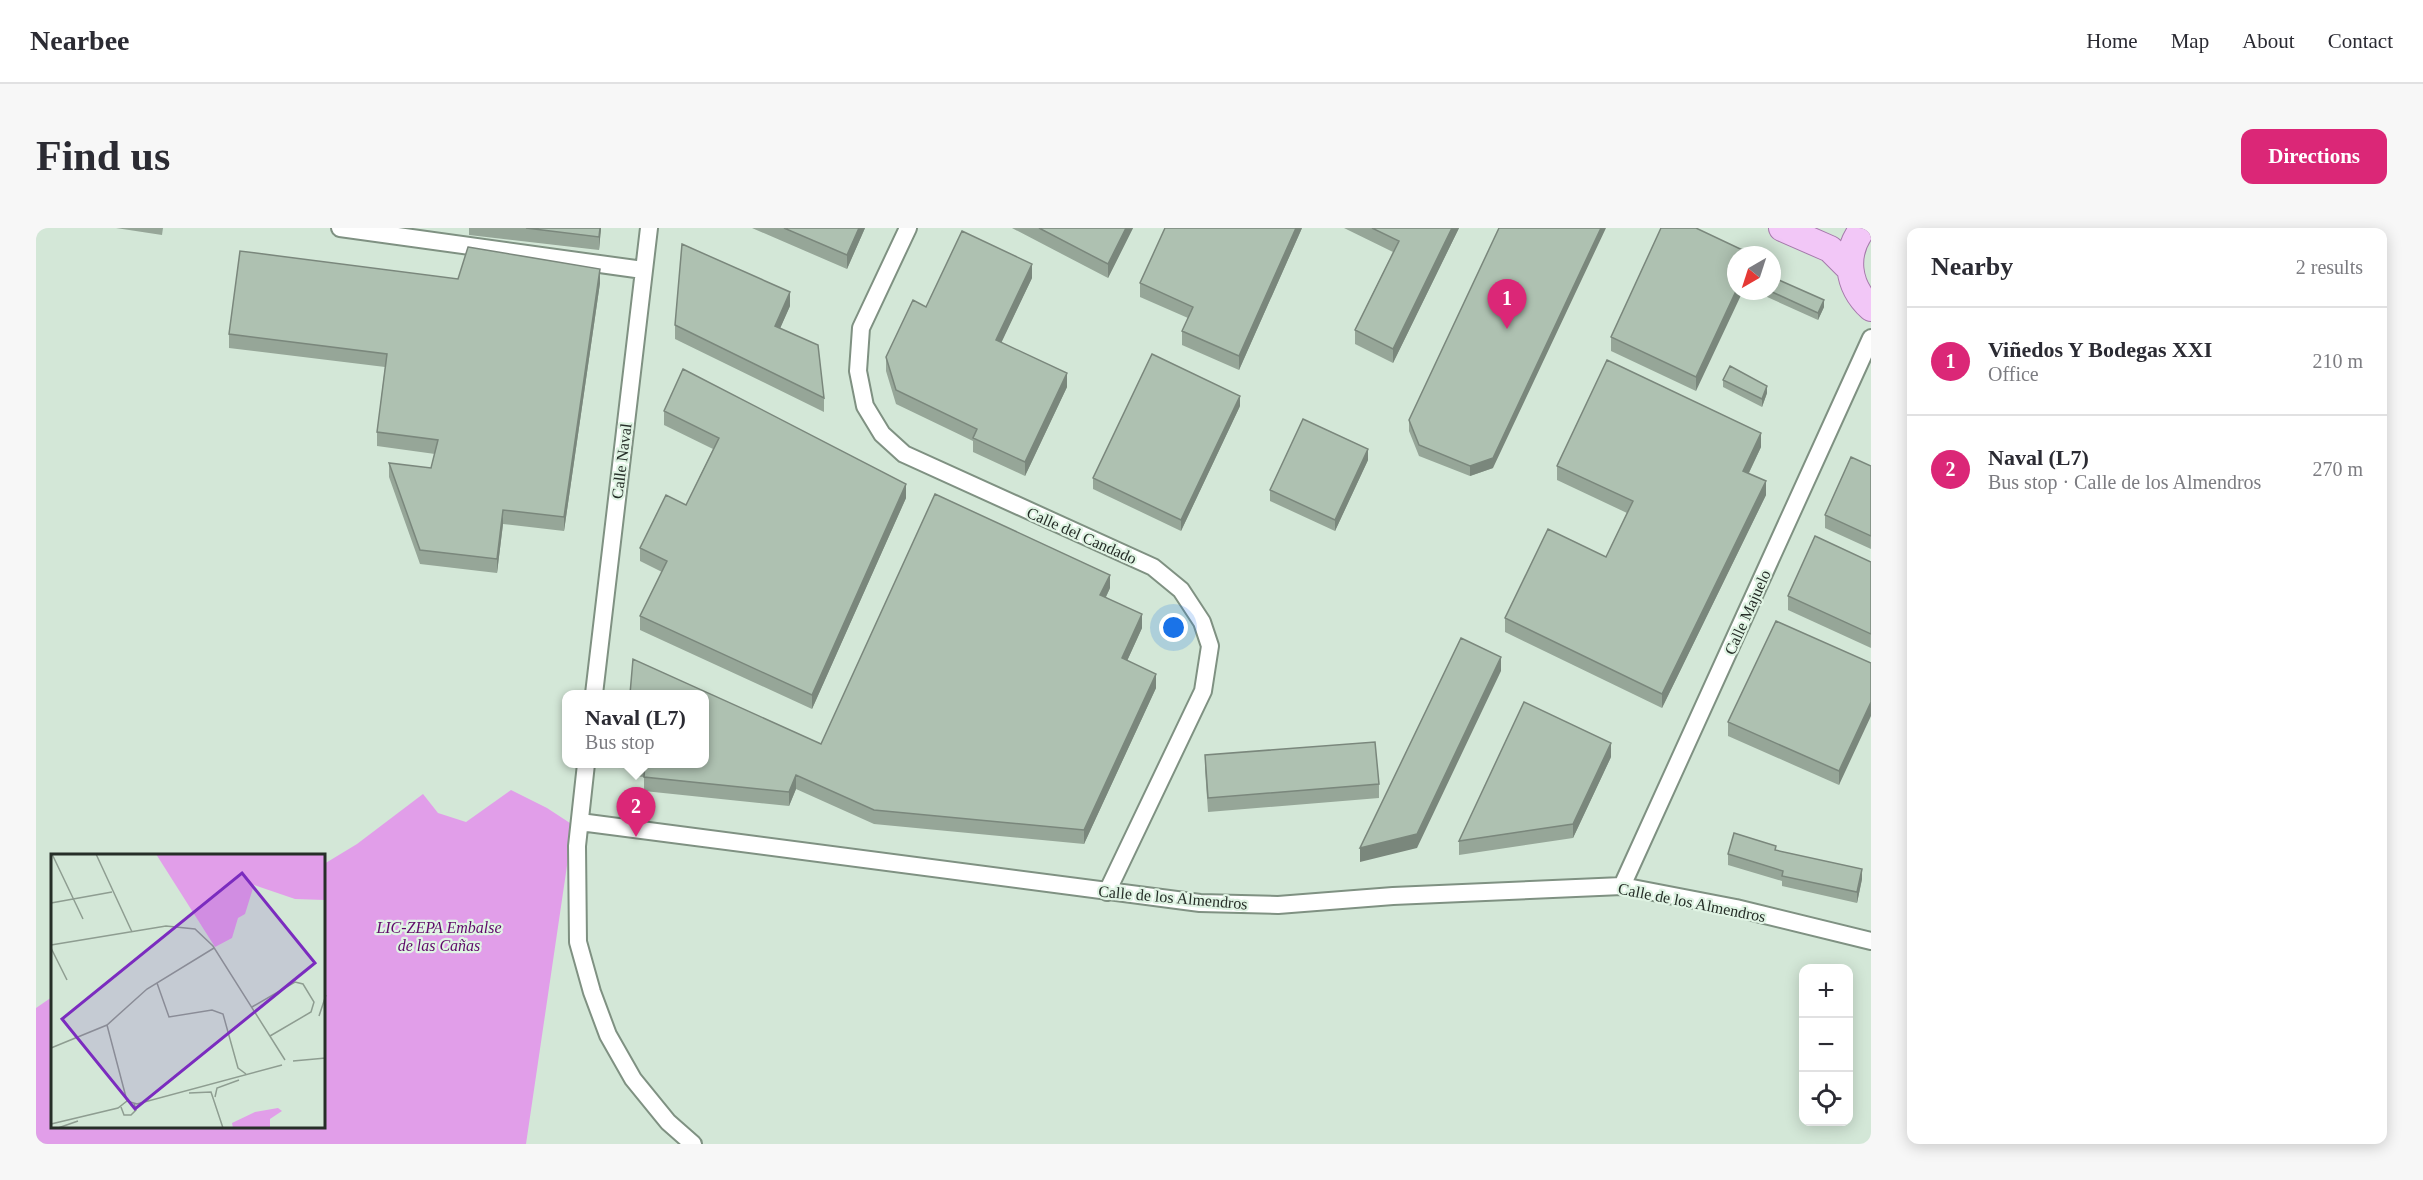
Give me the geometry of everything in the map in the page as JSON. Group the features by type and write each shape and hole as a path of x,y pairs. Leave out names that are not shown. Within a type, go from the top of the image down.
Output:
{"main road":[{"path":"1782,228 1830,249 1849,268 1858,296 1871,308"},
{"path":"1849,268 1854,240 1863,228"}],"street":[{"path":"340,228 643,270"},
{"name":"Calle Naval","path":"594,690 649,228"},
{"name":"Calle del Candado","path":"908,228 861,328 858,370 864,406 882,434 904,454 1154,567 1181,590 1202,622 1210,646 1203,690 1107,892"},
{"name":"Calle Majuelo","path":"1622,886 1871,338"},
{"path":"586,768 577,846 578,942 592,992 608,1035 633,1079 668,1122 693,1144"},
{"name":"Calle de los Almendros","path":"580,822 1200,903 1278,905 1393,896 1622,886 1736,908 1871,941"}],"green space":[{"name":"LIC-ZEPA Embalse de las Cañas","path":"511,790 547,808 573,825 526,1144 36,1144 36,1008 51,998 51,1129 326,1129 326,863 357,844 423,794 438,813 466,822"}],"building":[{"path":"526,228 600,228 599,237"},
{"path":"784,228 859,228 847,255"},
{"path":"1039,228 1126,228 1108,264"},
{"path":"1165,228 1296,228 1239,356 1182,331 1193,307 1140,283"},
{"path":"1372,228 1452,228 1393,349 1355,330 1399,241"},
{"path":"1499,228 1601,228 1493,458 1470,466 1419,445 1409,420"},
{"path":"1661,228 1696,228 1734,246 1727,246 1727,300 1732,300 1696,377 1611,337"},
{"path":"962,231 1032,264 996,340 1067,373 1025,462 973,438 977,429 896,390 886,357 913,300 926,307"},
{"path":"682,244 790,292 775,326 818,345 824,398 675,325"},
{"path":"468,247 600,269 564,517 503,510 497,559 420,550 389,463 431,468 438,440 377,432 387,354 229,334 240,251 458,279"},
{"path":"1781,281 1824,300 1818,313 1781,296"},
{"path":"1152,354 1240,396 1181,520 1093,478"},
{"path":"1607,360 1761,433 1743,471 1766,481 1662,694 1505,618 1548,529 1606,557 1633,501 1557,466"},
{"path":"1730,366 1767,386 1762,399 1723,380"},
{"path":"683,369 906,484 812,695 640,616 667,561 640,548 666,495 686,505 719,438 664,411"},
{"path":"1303,419 1368,449 1335,520 1270,490"},
{"path":"1851,457 1871,466 1871,536 1825,515"},
{"path":"935,494 1110,575 1100,595 1142,614 1122,658 1156,674 1084,830 874,810 796,775 789,792 644,777 645,768 709,768 709,693 821,744"},
{"path":"1815,536 1871,562 1871,634 1788,596"},
{"path":"1776,621 1871,663 1871,702 1839,771 1728,722"},
{"path":"1461,638 1501,657 1417,834 1360,848"},
{"path":"633,659 702,690 630,690"},
{"path":"1524,702 1611,743 1573,824 1459,841"},
{"path":"1375,742 1379,784 1208,798 1205,755"},
{"path":"1734,833 1776,846 1775,850 1862,869 1857,892 1782,876 1783,871 1728,854"}],"place":[{"name":"Viñedos Y Bodegas XXI","path":"1507,329"},
{"name":"Naval (L7)","path":"636,837"}]}
